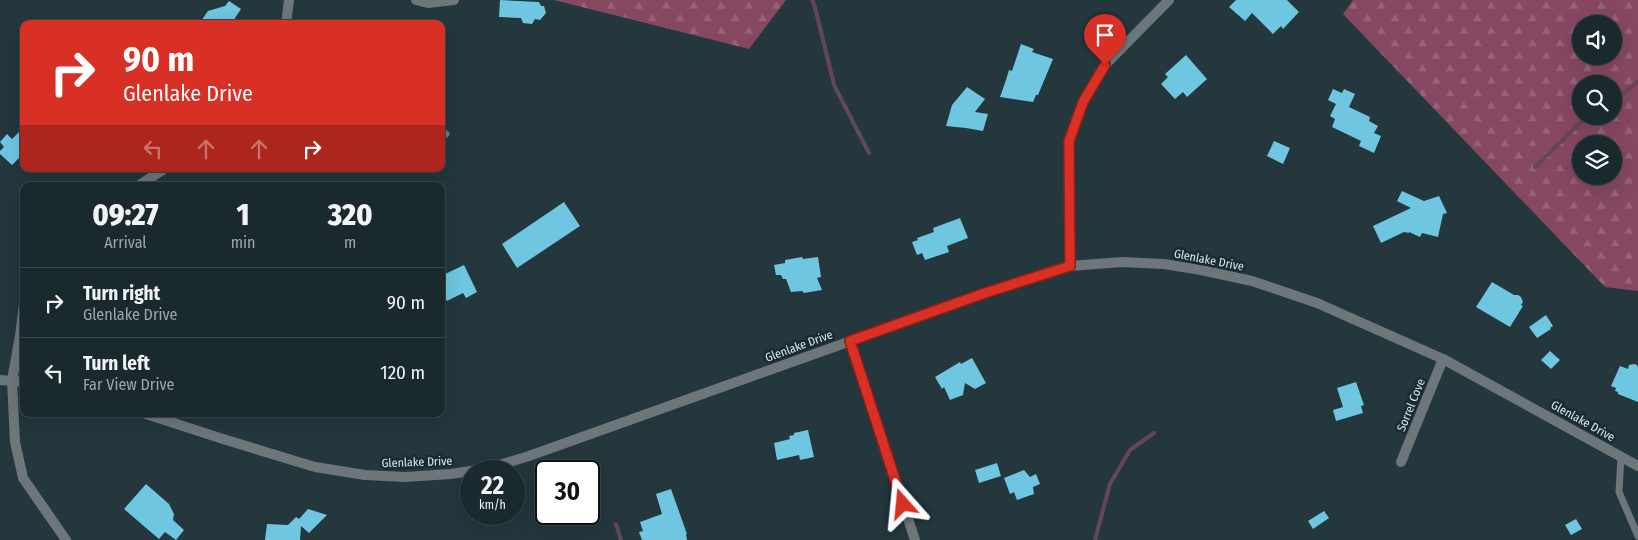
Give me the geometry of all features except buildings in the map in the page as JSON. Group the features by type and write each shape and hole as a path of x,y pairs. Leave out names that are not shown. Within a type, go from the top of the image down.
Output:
{"street":[{"path":"286,20 289,0"},
{"path":"416,0 428,3 454,0"},
{"path":"1070,266 1069,141 1083,102 1105,65 1169,0"},
{"path":"144,182 159,172"},
{"name":"Glenlake Drive","path":"155,417 315,466 366,475 451,474 490,468 530,456 985,293 1070,266 1122,262 1164,264 1252,281 1317,302 1444,359 1638,466"},
{"path":"20,336 12,380 15,442 23,478 66,540"},
{"path":"850,341 915,540"},
{"name":"Sorrel Cove","path":"1401,462 1444,359"},
{"path":"0,380 20,381"}],"lane":[{"path":"1620,456 1619,492 1638,536"}],"green space":[{"path":"554,0 786,0 749,49"},
{"path":"1353,0 1638,0 1638,291 1605,287 1343,14"}],"waterway":[{"path":"812,0 834,85 869,153"},
{"path":"1622,94 1638,81"},
{"path":"1535,167 1578,125"},
{"path":"1095,540 1110,484 1130,450 1154,433"},
{"path":"616,524 621,540"}],"route":[{"path":"903,504 850,341 985,293 1070,266 1069,141 1083,102 1105,65"}]}
